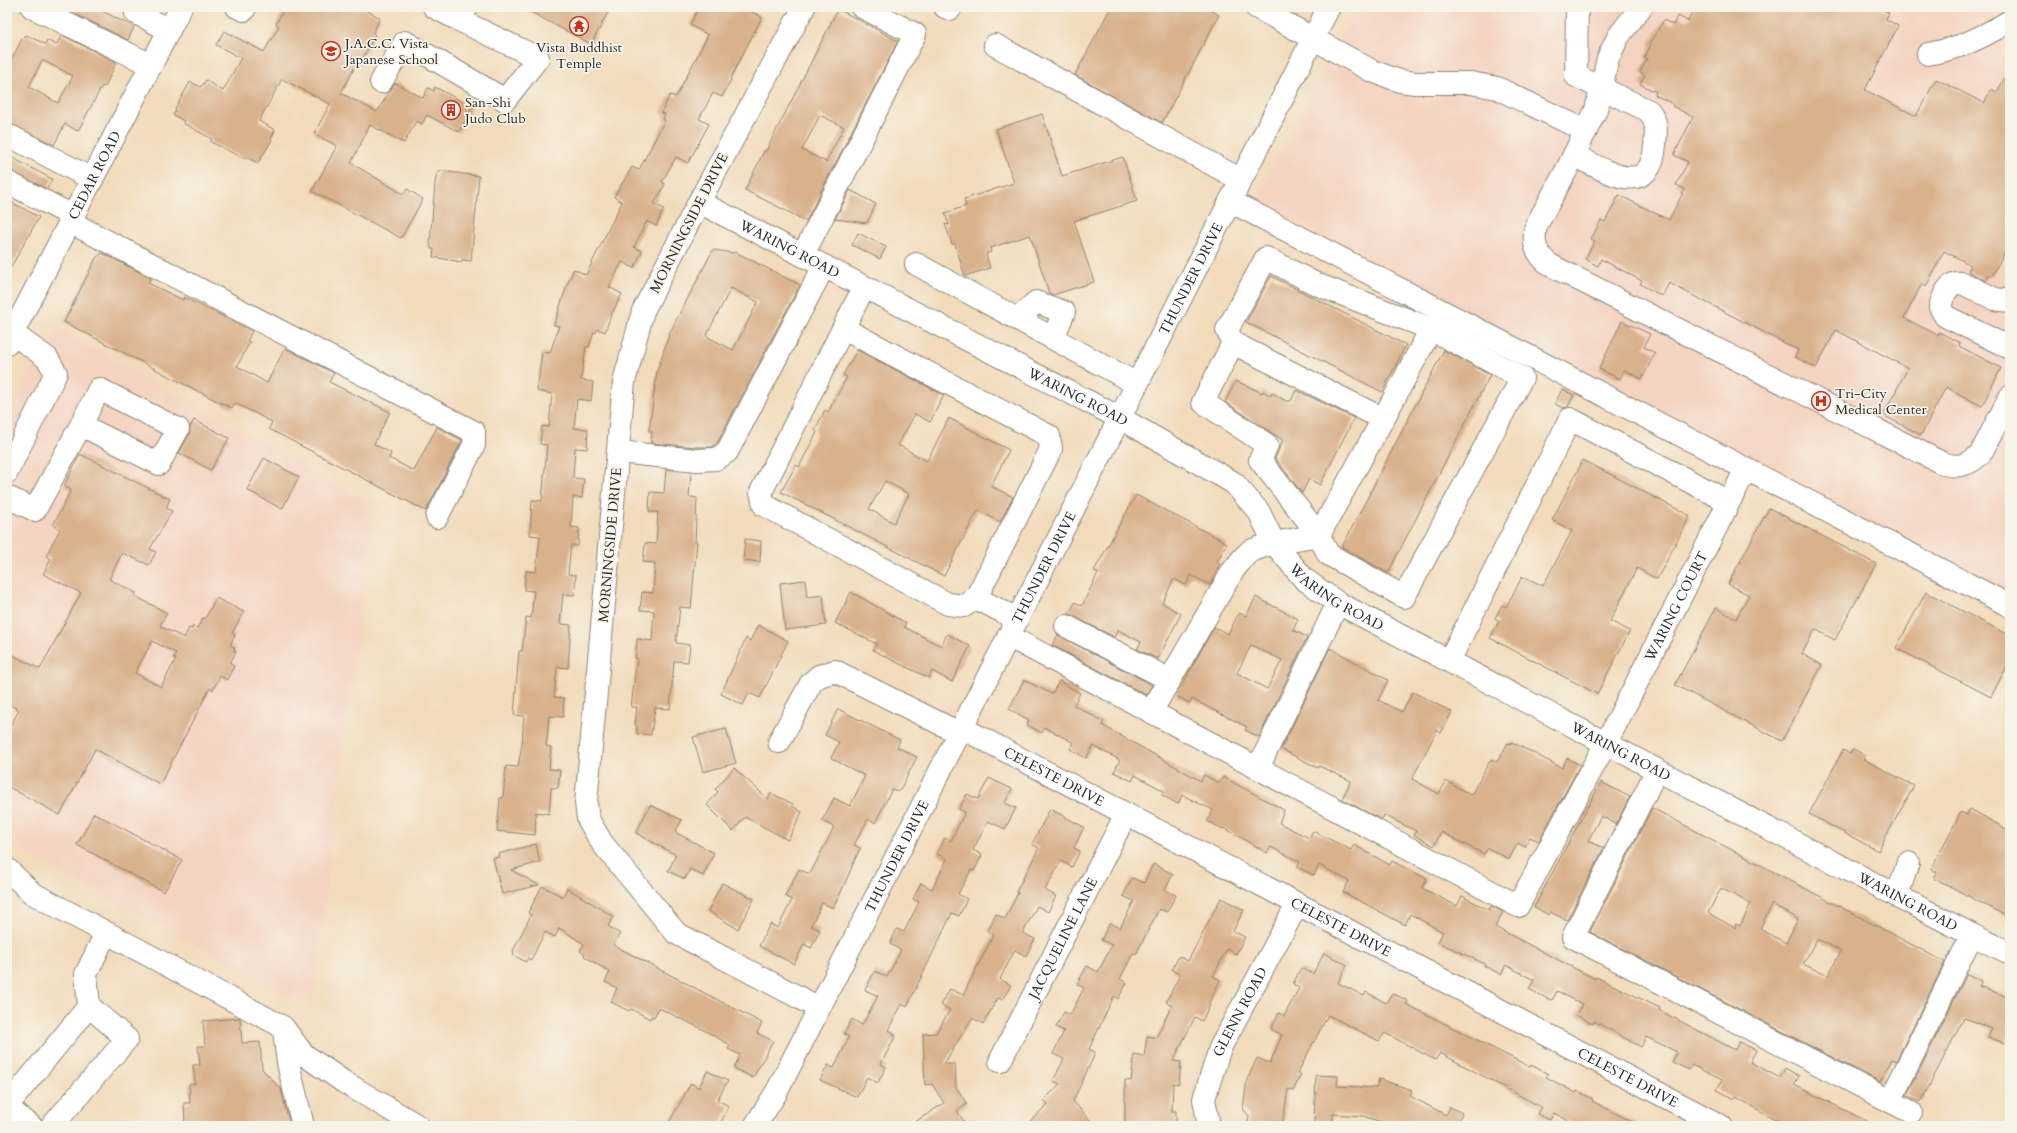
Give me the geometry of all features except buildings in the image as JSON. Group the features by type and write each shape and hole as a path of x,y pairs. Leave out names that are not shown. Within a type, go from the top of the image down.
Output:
{"street":[{"path":"32,7 151,65"},
{"path":"140,7 136,13 169,30"},
{"name":"CEDAR ROAD","path":"10,339 181,7"},
{"path":"237,7 244,10 245,7"},
{"path":"381,82 405,42 505,100 538,58 463,14 434,7"},
{"name":"MORNINGSIDE DRIVE","path":"804,7 699,202 643,311 624,382 586,803 588,819 602,844 676,933 819,1008"},
{"path":"803,256 915,34 862,7"},
{"path":"945,7 950,9 951,7"},
{"path":"1256,7 1372,71 1400,81 1430,84 1471,83 1497,88 1586,131"},
{"name":"THUNDER DRIVE","path":"755,1126 776,1093 1330,7"},
{"path":"1574,155 1626,179 1636,178 1646,172 1652,163 1656,126 1654,117 1649,111 1576,76 1577,7"},
{"path":"1641,7 1618,37 1608,58 1598,103 1586,131 1536,226 1534,236 1535,247 1541,258 1551,265 1944,464 1964,466 1974,461 1981,453 2010,397"},
{"path":"1928,54 1953,49 1976,41 2010,21"},
{"path":"995,45 1241,180"},
{"path":"12,137 92,179"},
{"path":"7,182 71,219 474,432 474,445 437,517"},
{"path":"1230,201 2010,606"},
{"name":"WARING ROAD","path":"699,202 1120,418 1234,482 1259,512 1274,543 1304,579 1338,603 1897,896 2010,953"},
{"path":"1233,343 1203,402 1267,445 1260,460 1319,535 1328,554 1404,597 1522,378 1431,329 1316,284 1266,258 1227,330 1233,343 1383,419"},
{"path":"916,264 1018,319 1036,302 1064,312 1054,338 1137,384"},
{"path":"618,452 697,460 716,459 727,452 824,266"},
{"path":"2005,302 1962,283 1956,282 1949,286 1940,307 1945,316 2010,348"},
{"path":"844,329 1049,436 1051,449 976,598 964,606 948,604 764,505 761,492 864,287"},
{"path":"1319,535 1431,329"},
{"path":"7,472 56,373 47,358 10,339"},
{"path":"1450,661 1570,418 1729,502"},
{"path":"7,497 35,510 81,425"},
{"name":"WARING COURT","path":"1258,768 1518,906 1606,743 1746,468"},
{"path":"1151,712 1232,572 1250,551 1274,543 1319,535"},
{"path":"976,598 1013,628 1151,712 1258,768 1338,603"},
{"path":"1066,626 1170,680"},
{"name":"CELESTE DRIVE","path":"779,742 811,683 819,676 835,671 961,730 1126,814 1721,1126"},
{"path":"1657,770 1573,937 1911,1112"},
{"name":"JACQUELINE LANE","path":"1000,1062 1126,814"},
{"path":"1897,896 1908,863"},
{"path":"7,869 32,893 283,1027 303,1054 344,1082 418,1126"},
{"name":"GLENN ROAD","path":"1209,1126 1204,1099 1220,1048 1298,905"},
{"path":"52,1126 127,1039 89,1006 86,974 106,932"},
{"path":"1890,1100 1972,935"},
{"path":"31,1126 7,1107 89,1006"},
{"path":"283,1027 288,1063 303,1126"}],"shaded area":[{"name":"Tri-City Medical Center","path":"1356,7 2010,7 2010,597 1254,205"},
{"path":"60,329 373,505 313,1001 299,1001 7,842 7,419 38,354"}],"place":[{"name":"Vista Buddhist Temple","path":"579,26"},
{"name":"J.A.C.C. Vista Japanese School","path":"331,51"},
{"name":"San-Shi Judo Club","path":"451,110"},
{"name":"Tri-City Medical Center","path":"1821,401"}]}
